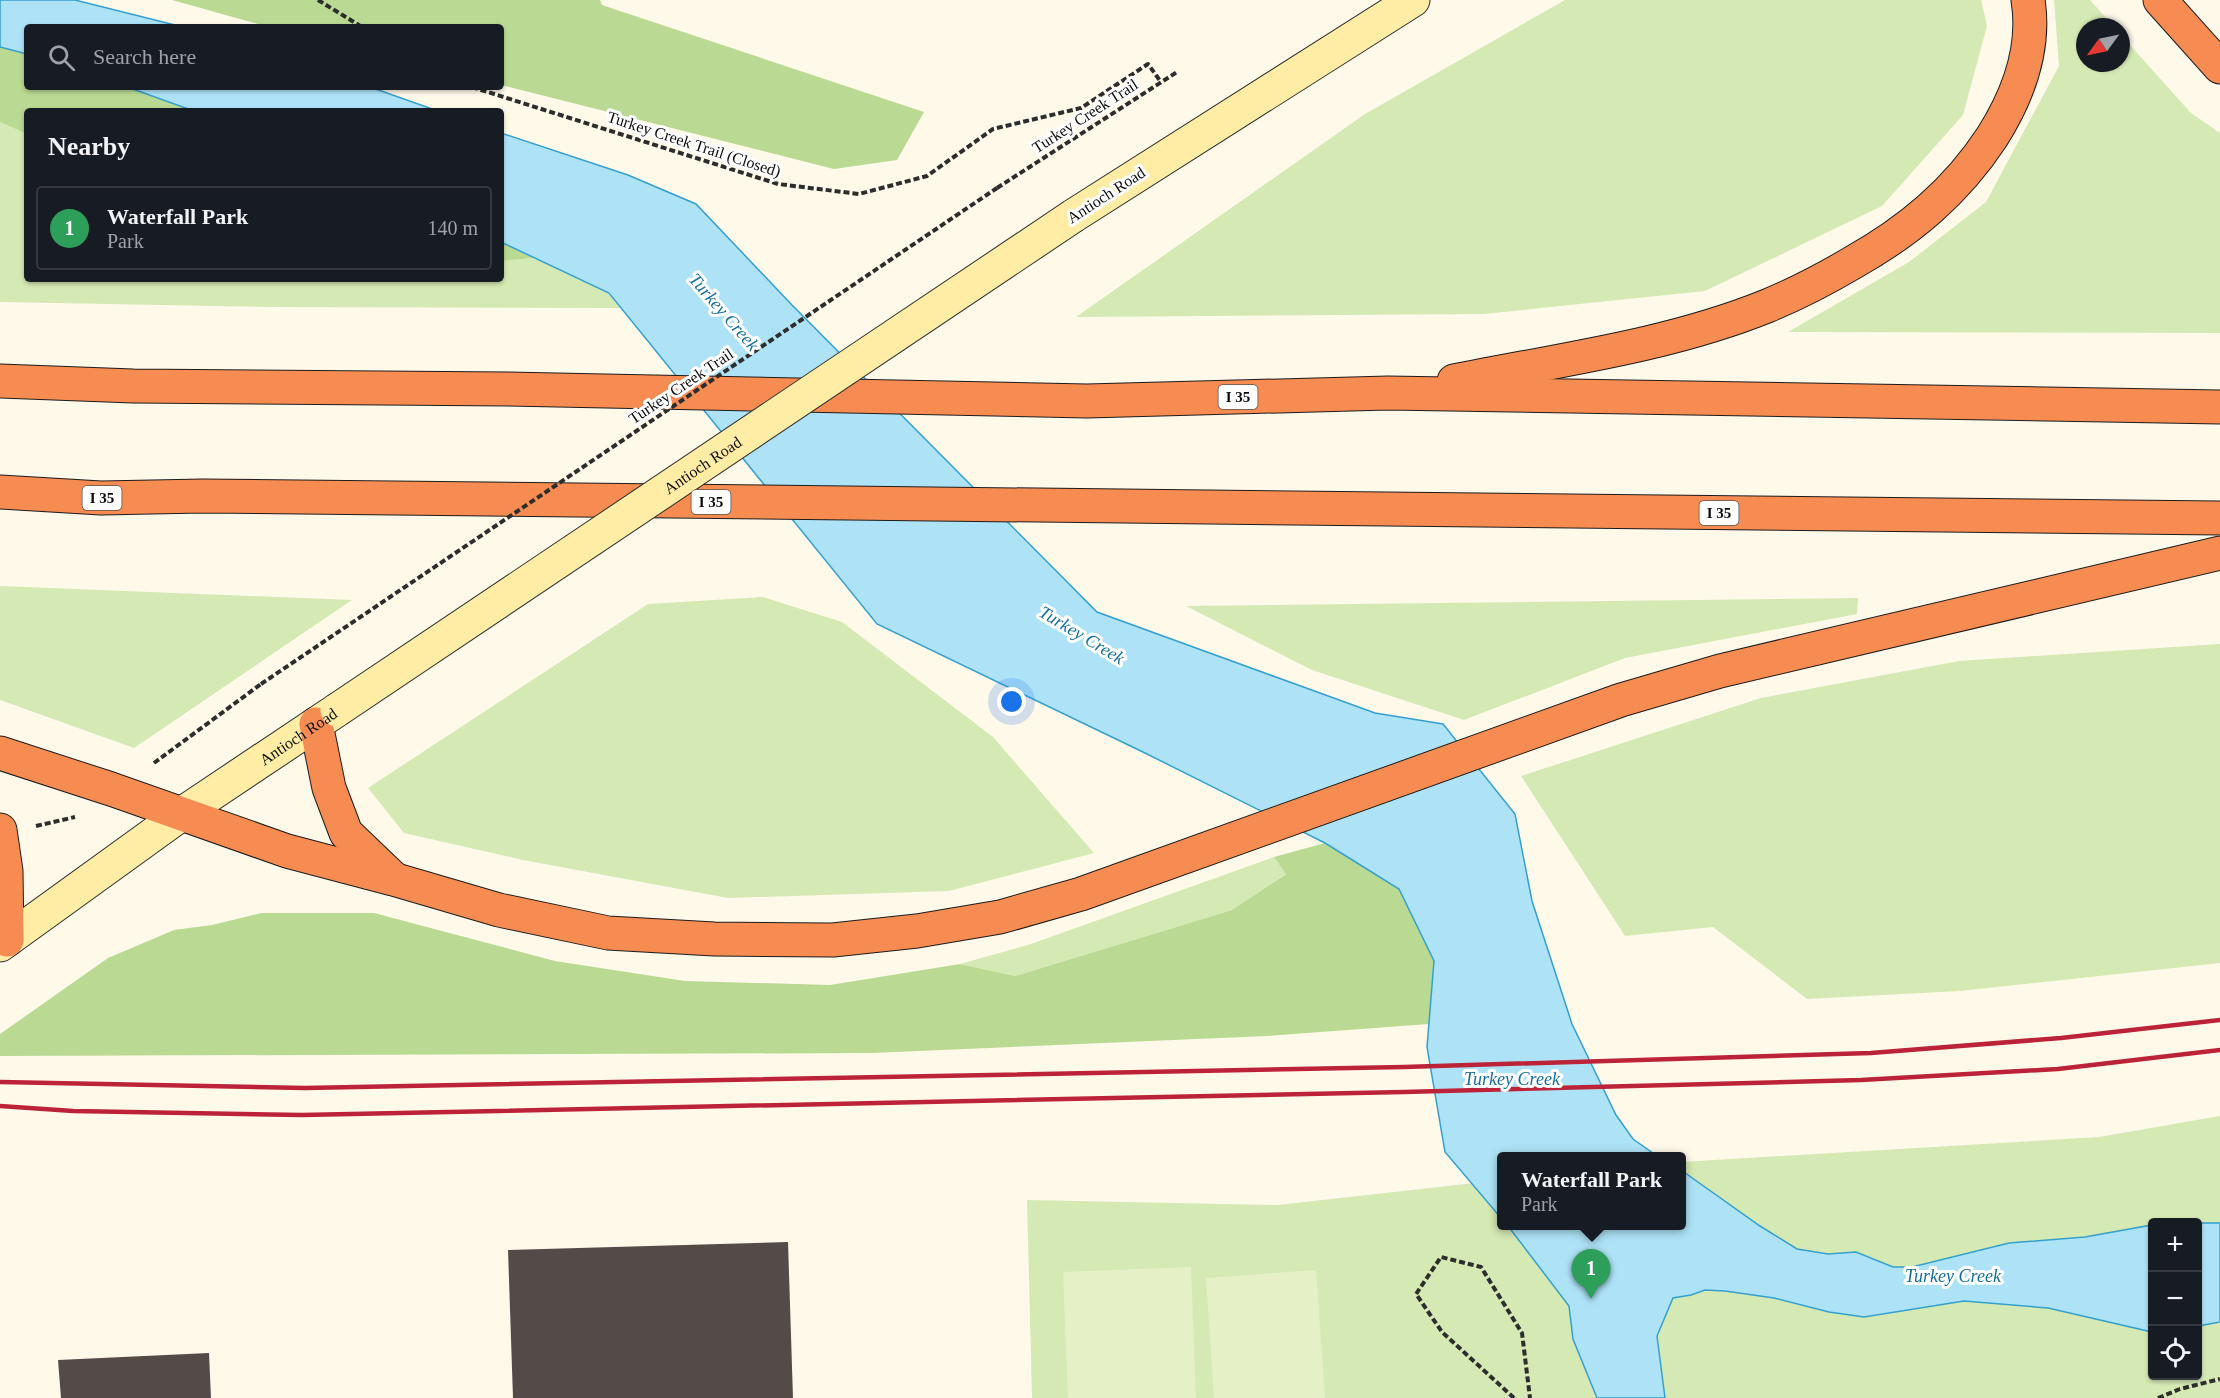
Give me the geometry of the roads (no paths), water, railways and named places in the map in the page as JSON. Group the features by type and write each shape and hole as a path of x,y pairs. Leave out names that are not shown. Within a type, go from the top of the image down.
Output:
{"highway":[{"path":"1389,393 1684,333 1766,307 1818,283 1889,243 1937,203 1973,166 2007,112 2027,63 2030,11 2028,0"},
{"path":"2160,0 2220,67"},
{"name":"I 35","path":"0,381 133,386 508,389 1087,401 1389,393 2220,407"},
{"name":"I 35","path":"0,492 101,498 203,496 2220,518"},
{"path":"0,753 111,789 287,851 499,910 608,933 714,939 833,940 916,932 1000,917 1082,894 1621,700 1720,671 2220,553"},
{"path":"327,717 329,788 346,833 393,879"},
{"path":"0,830 6,871 3,942"}],"main road":[{"name":"Antioch Road","path":"3,942 180,815 1073,216 1413,0"}],"water":[{"path":"0,0 75,0 171,24 24,24 24,53 0,47"},
{"path":"135,90 378,90 430,108 186,108"},
{"path":"504,134 628,175 696,204 792,305 1097,612 1375,713 1443,724 1515,814 1532,901 1572,1024 1616,1115 1633,1139 1651,1152 1497,1152 1497,1213 1445,1152 1427,1047 1434,961 1399,889 1325,843 1145,753 877,624 609,293 504,243"},
{"name":"Turkey Creek","path":"1686,1174 1797,1249 1828,1254 1856,1252 1893,1267 1912,1267 2009,1243 2085,1237 2148,1226 2148,1331 2048,1308 1964,1301 1864,1317 1829,1312 1774,1298 1705,1290 1673,1298 1657,1336 1665,1398 1597,1398 1573,1339 1569,1306 1511,1230 1686,1230"},
{"path":"2202,1223 2220,1223 2220,1322 2202,1325"}],"railway":[{"path":"0,1082 305,1088 1404,1067 1871,1053 2061,1038 2220,1020"},
{"path":"0,1106 73,1111 302,1115 1404,1092 1861,1080 2058,1069 2220,1050"}],"place":[{"name":"Waterfall Park","path":"1591,1299"}]}
